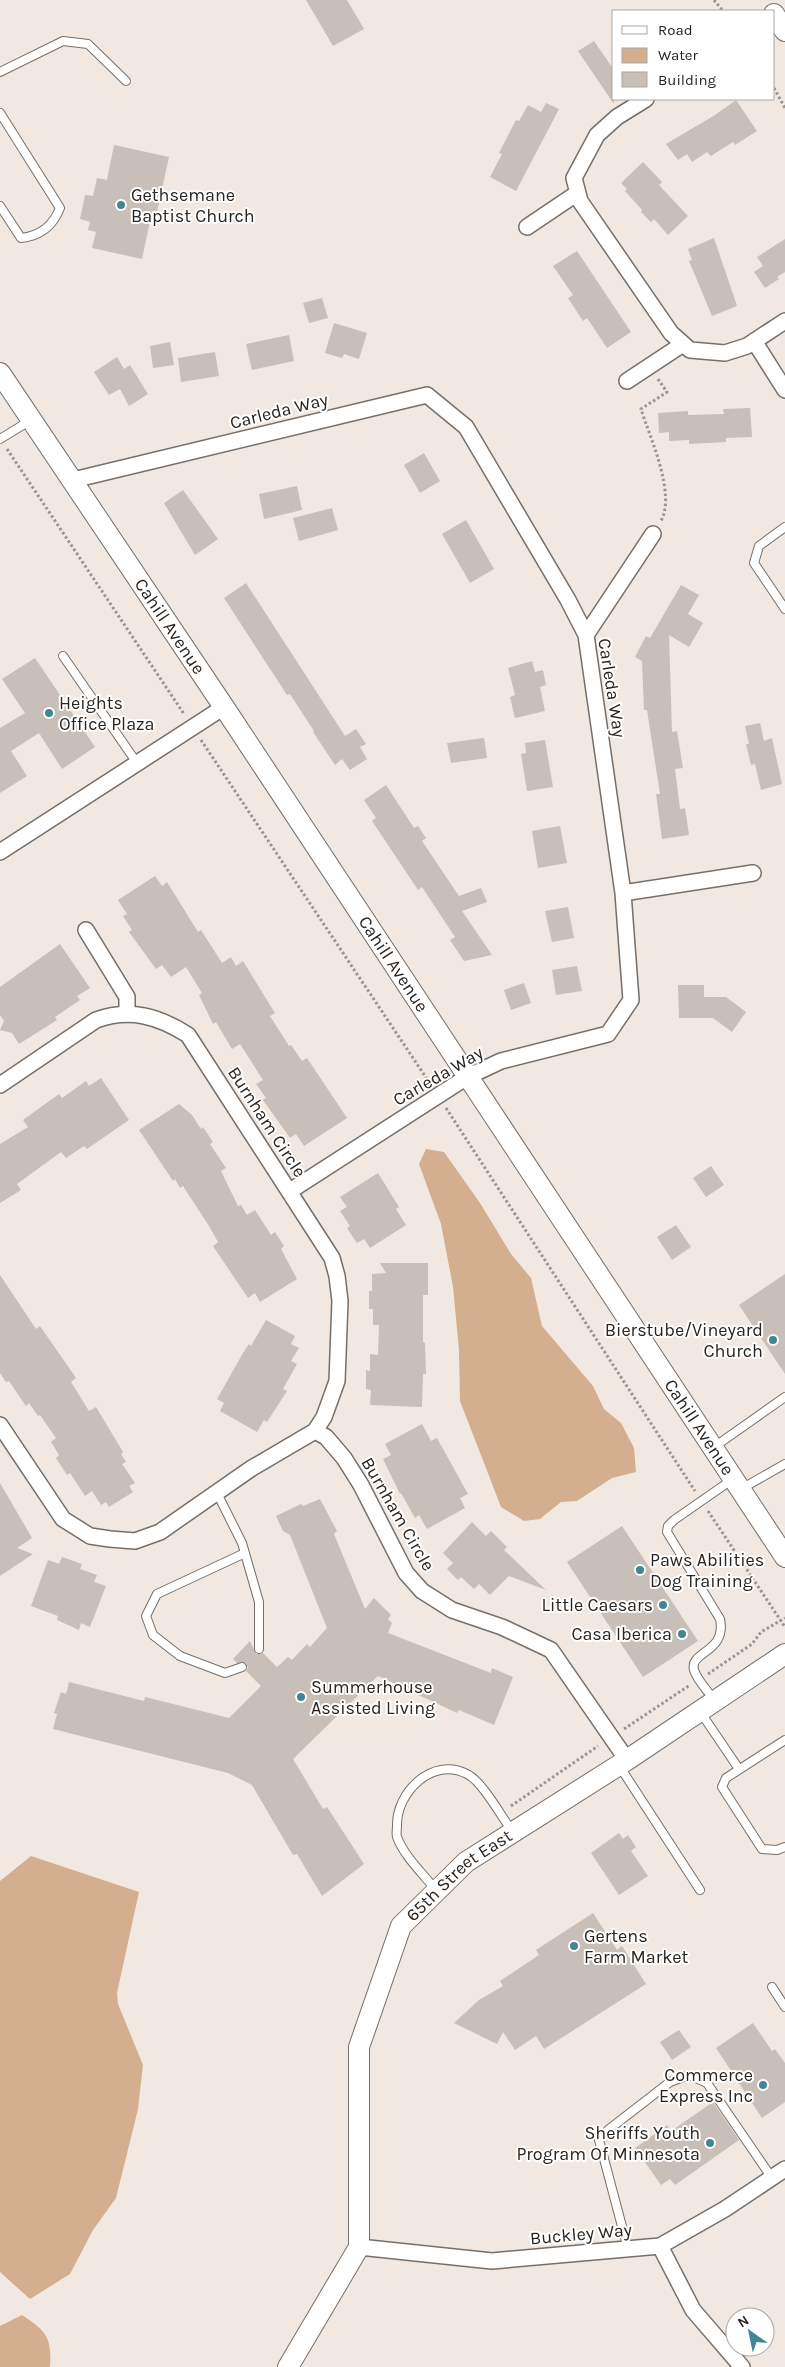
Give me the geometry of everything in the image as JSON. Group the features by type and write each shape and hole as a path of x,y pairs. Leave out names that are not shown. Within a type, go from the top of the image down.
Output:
{"street":[{"path":"644,100 617,117 597,135 574,178 576,194 580,202 672,334 690,350 725,353 754,341 785,321"},
{"path":"527,227 576,194"},
{"path":"754,341 785,390"},
{"path":"627,381 683,344"},
{"name":"Cahill Avenue","path":"0,373 224,707 785,1558"},
{"name":"Carleda Way","path":"73,480 427,395 466,427 568,600 586,635 624,893 631,1000 608,1034 501,1062 467,1077 290,1190"},
{"path":"586,635 653,534"},
{"path":"0,852 224,707"},
{"path":"624,893 753,873"},
{"path":"86,930 127,997 127,1013"},
{"name":"Burnham Circle","path":"0,1085 96,1020 114,1014 127,1013 146,1016 172,1025 188,1035 290,1190 332,1258 337,1276 340,1301 337,1382 324,1417 315,1431 217,1492 160,1532 144,1538 135,1541 90,1536 62,1520 0,1425"},
{"name":"Burnham Circle","path":"315,1431 326,1438 344,1458 406,1573 422,1591 452,1610 502,1626 551,1650 612,1737 623,1762"},
{"name":"65th Street East","path":"359,2247 359,2047 401,1926 466,1862 623,1762 785,1654"},
{"name":"Buckley Way","path":"359,2247 492,2261 660,2246 725,2209 785,2169"},
{"path":"660,2246 693,2310 742,2367"},
{"path":"288,2367 359,2247"}],"lane":[{"path":"0,72 63,41 88,44 126,81"},
{"path":"0,113 60,208 55,221 34,237 21,238 0,206"},
{"path":"0,438 31,420"},
{"path":"785,527 759,546 754,563 785,609"},
{"path":"63,656 137,763"},
{"path":"712,1448 785,1397"},
{"path":"739,1769 707,1706 699,1679 695,1673 695,1662 717,1644 722,1629 720,1619 667,1532 668,1526 702,1500 785,1464"},
{"path":"217,1492 245,1553 259,1602 259,1649"},
{"path":"242,1667 225,1673 180,1656 153,1635 146,1616 157,1594 245,1553"},
{"path":"785,1740 726,1778 722,1787 762,1849 776,1850 785,1847"},
{"path":"623,1762 700,1890"},
{"path":"437,1891 397,1836 396,1816 415,1782 434,1771 452,1770 467,1774 478,1784 513,1832"},
{"path":"772,1987 785,2007"},
{"path":"628,2249 599,2140 608,2130 670,2082 689,2075 707,2083 772,2178"}],"path":[{"path":"775,90 785,108"},
{"path":"650,365 667,392 641,409 664,485 667,504 653,534"},
{"path":"0,438 438,1096 785,1627"},
{"path":"500,1814 752,1644 761,1632 785,1618"}],"water":[{"path":"426,1149 444,1152 480,1203 511,1254 531,1278 542,1326 593,1386 604,1409 621,1423 634,1448 636,1472 612,1478 577,1501 561,1502 540,1519 524,1521 501,1507 460,1401 459,1350 453,1287 441,1224 419,1164"},
{"path":"31,1856 139,1892 117,1993 118,2004 143,2065 138,2109 116,2198 93,2230 70,2274 30,2299 0,2272 0,1881"},
{"path":"22,2315 37,2326 46,2336 50,2348 50,2367 0,2367 0,2326"}],"building":[{"path":"306,0 347,0 364,29 333,46"},
{"path":"594,41 612,67 612,100 614,100 614,104 578,51"},
{"path":"736,100 757,131 735,145 733,142 711,156 707,152 692,162 687,154 678,160 666,144 715,115"},
{"path":"546,103 559,109 516,191 490,177 502,154 499,153 516,120 519,121 528,105 541,112"},
{"name":"Gethsemane Baptist Church","path":"114,145 169,157 157,212 152,212 142,259 92,248 96,232 88,230 90,222 80,219 85,195 93,196 97,178 107,180"},
{"path":"643,162 662,182 659,185 688,216 668,235 654,219 651,222 641,212 642,210 625,191 627,189 621,183"},
{"path":"714,238 737,306 712,316 689,261 692,260 688,249"},
{"path":"785,239 785,272 777,277 779,279 765,288 754,272 763,266 757,257"},
{"path":"577,251 631,332 607,348 587,318 583,321 568,298 573,295 553,266"},
{"path":"322,298 328,318 309,323 303,303"},
{"path":"334,323 367,333 359,359 344,354 342,358 325,353"},
{"path":"289,335 294,361 252,370 246,344"},
{"path":"170,342 174,365 153,368 150,346"},
{"path":"215,352 219,376 181,382 178,358"},
{"path":"117,357 124,369 130,365 148,394 129,406 120,389 109,395 94,372"},
{"path":"750,408 752,437 726,438 726,442 689,444 689,440 669,441 669,432 659,433 658,413 688,411 688,415 724,414 723,409"},
{"path":"424,453 440,481 420,493 404,465"},
{"path":"297,486 302,510 264,519 259,494"},
{"path":"183,490 218,539 195,555 164,503"},
{"path":"332,508 338,530 299,541 293,518"},
{"path":"466,520 494,569 470,583 442,534"},
{"path":"246,583 345,736 356,729 366,744 360,747 367,759 350,770 342,759 335,765 290,694 287,695 224,598"},
{"path":"681,585 699,595 688,614 703,623 689,647 669,635 672,732 677,731 683,768 675,769 680,809 685,808 689,835 662,839 656,794 660,794 647,710 644,710 642,661 635,657 646,636 650,638"},
{"name":"Heights Office Plaza","path":"35,658 95,747 62,769 39,733 11,751 27,776 0,793 0,728 25,713 2,679"},
{"path":"532,661 535,672 543,670 546,685 540,687 545,711 515,718 510,697 515,695 508,668"},
{"path":"760,723 764,741 772,738 782,784 761,790 755,764 751,765 746,744 749,744 745,726"},
{"path":"484,738 487,758 451,763 447,743"},
{"path":"545,740 553,787 527,791 521,754 526,753 525,743"},
{"path":"386,785 414,828 418,826 426,838 422,841 459,896 481,888 487,902 462,911 492,955 464,961 450,940 455,937 422,887 418,890 372,821 376,818 364,800"},
{"path":"560,826 567,863 538,868 532,831"},
{"path":"155,876 162,886 167,882 198,932 201,930 222,963 231,957 236,966 243,961 275,1013 270,1016 289,1046 291,1045 302,1061 307,1058 347,1118 304,1146 296,1134 290,1138 263,1100 266,1098 256,1084 263,1080 240,1044 232,1049 216,1022 213,1024 199,995 202,993 186,967 171,977 162,965 156,969 129,932 132,930 123,916 127,914 118,900"},
{"path":"568,907 574,938 552,942 545,911"},
{"path":"60,944 90,988 77,996 80,1000 55,1017 57,1020 19,1044 12,1033 0,1030 4,1021 0,1015 0,987"},
{"path":"577,966 582,991 556,995 552,970"},
{"path":"524,983 531,1003 511,1010 504,990"},
{"path":"678,985 704,985 704,997 726,997 746,1012 732,1032 713,1018 679,1018"},
{"path":"101,1078 129,1120 87,1149 84,1146 66,1158 61,1152 17,1184 21,1190 0,1203 0,1144 28,1127 23,1120 59,1094 62,1098 86,1081 89,1086"},
{"path":"179,1104 192,1115 201,1129 203,1127 213,1142 210,1144 226,1168 221,1171 238,1206 241,1205 247,1215 255,1210 271,1235 275,1232 284,1246 281,1249 297,1279 260,1302 255,1293 248,1298 213,1246 218,1242 209,1226 183,1186 180,1188 175,1179 173,1181 139,1130"},
{"path":"711,1166 724,1185 706,1197 693,1178"},
{"path":"378,1173 399,1207 396,1209 406,1225 370,1248 364,1239 357,1243 347,1228 350,1226 340,1211 347,1207 340,1197"},
{"path":"676,1225 691,1247 672,1260 657,1237"},
{"path":"380,1263 428,1263 428,1295 423,1295 423,1342 425,1343 426,1374 423,1374 422,1407 370,1405 371,1390 366,1389 366,1370 370,1371 370,1354 378,1355 379,1325 373,1325 373,1309 369,1309 369,1291 372,1291 372,1274 386,1273"},
{"name":"Bierstube/Vineyard Church","path":"785,1274 785,1374 739,1305"},
{"path":"0,1275 36,1329 40,1326 76,1378 71,1382 89,1411 96,1407 123,1452 121,1454 126,1462 122,1464 135,1483 129,1486 133,1492 109,1507 106,1502 101,1505 92,1491 85,1496 70,1473 67,1475 56,1458 59,1455 51,1442 56,1438 40,1415 38,1416 29,1403 26,1406 9,1381 6,1382 0,1373"},
{"path":"266,1320 295,1336 291,1344 299,1348 291,1361 297,1364 283,1389 287,1391 267,1422 264,1420 257,1432 220,1411 224,1403 217,1399 243,1353 249,1344 251,1346"},
{"path":"422,1424 431,1441 437,1438 468,1494 460,1498 465,1508 427,1529 419,1515 415,1518 400,1494 383,1459 391,1455 385,1444"},
{"path":"0,1483 32,1538 17,1548 33,1554 0,1576"},
{"name":"Summerhouse Assisted Living","path":"320,1499 337,1531 334,1534 365,1609 374,1598 391,1615 388,1619 392,1623 388,1633 491,1673 492,1668 513,1677 494,1725 459,1710 457,1713 378,1676 293,1759 323,1809 327,1807 364,1864 322,1896 297,1854 293,1855 252,1785 228,1773 53,1729 57,1714 54,1713 61,1692 66,1694 69,1682 144,1701 145,1697 229,1718 261,1686 246,1671 248,1668 246,1663 237,1663 233,1659 250,1641 256,1654 263,1653 277,1667 288,1657 292,1660 307,1644 310,1647 327,1628 290,1535 283,1531 276,1516 301,1504 303,1506"},
{"path":"472,1522 486,1536 491,1531 507,1547 504,1550 546,1590 509,1576 490,1595 479,1584 474,1589 461,1577 458,1580 447,1569 453,1563 443,1553"},
{"path":"622,1526 698,1641 643,1677 567,1562"},
{"path":"62,1557 82,1564 80,1569 97,1575 94,1582 106,1586 90,1627 81,1623 79,1630 57,1620 58,1616 31,1606 48,1560 59,1564"},
{"path":"619,1833 623,1839 628,1835 636,1847 631,1851 648,1876 619,1895 591,1853"},
{"path":"593,1913 617,1950 622,1946 646,1984 544,2049 536,2036 515,2050 503,2032 497,2044 454,2023 479,2000 503,1986 500,1981 539,1955 536,1950"},
{"name":"Commerce Express Inc","path":"753,2023 772,2051 775,2049 785,2063 785,2102 762,2118 716,2048"},
{"path":"679,2030 691,2047 672,2060 660,2042"},
{"name":"Sheriffs Youth Program Of Minnesota","path":"713,2102 739,2140 675,2185 670,2179 661,2185 635,2148 667,2125 671,2131"}],"place":[{"name":"Gethsemane Baptist Church","path":"121,205"},
{"name":"Heights Office Plaza","path":"49,713"},
{"name":"Bierstube/Vineyard Church","path":"773,1340"},
{"name":"Paws Abilities Dog Training","path":"640,1570"},
{"name":"Little Caesars","path":"663,1605"},
{"name":"Casa Iberica","path":"682,1634"},
{"name":"Summerhouse Assisted Living","path":"301,1697"},
{"name":"Gertens Farm Market","path":"574,1946"},
{"name":"Commerce Express Inc","path":"763,2085"},
{"name":"Sheriffs Youth Program Of Minnesota","path":"710,2143"}]}
